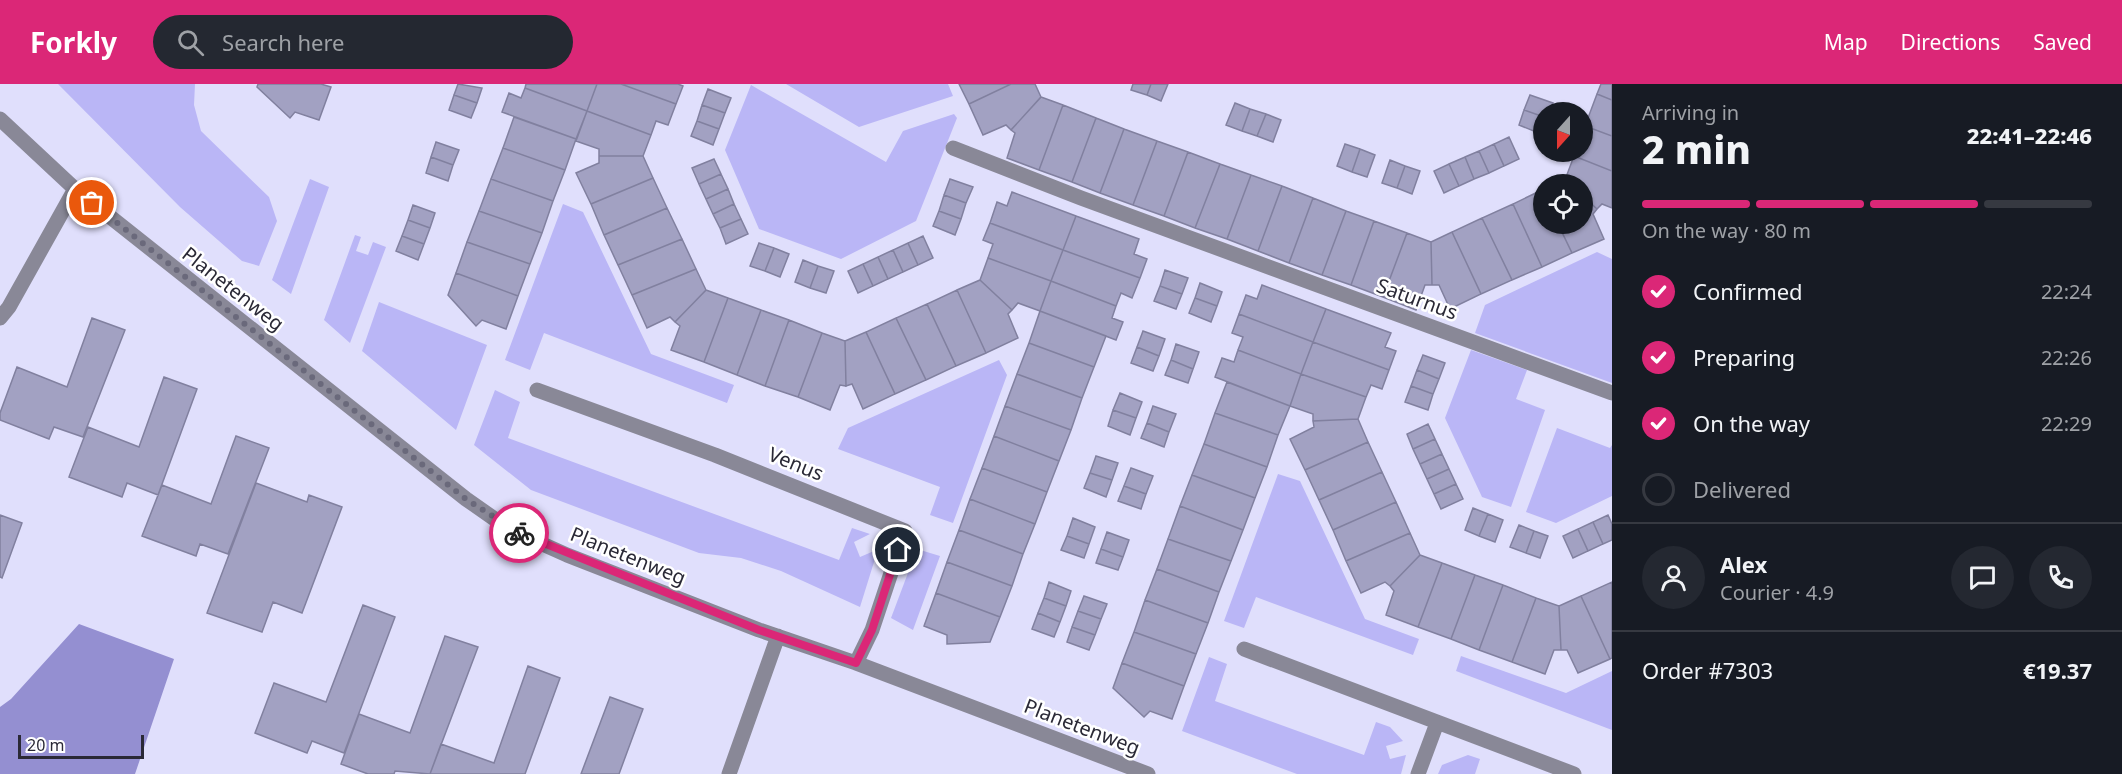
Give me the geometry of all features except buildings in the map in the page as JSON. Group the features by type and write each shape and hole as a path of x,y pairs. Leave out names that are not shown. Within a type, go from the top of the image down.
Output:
{"street":[{"name":"Planetenweg","path":"0,119 75,189 439,477 509,529 567,555 778,636 856,663 1148,774"},
{"name":"Saturnus","path":"953,148 1208,246 1612,393"},
{"path":"0,318 9,308 75,189"},
{"name":"Venus","path":"537,390 715,455 905,531 872,630 856,663"},
{"path":"729,774 778,636"},
{"path":"1244,649 1574,774"},
{"path":"1418,774 1437,723"}],"shaded area":[{"path":"58,84 195,84 194,105 201,131 269,197 277,221 259,266 242,261 180,207"},
{"path":"786,84 948,84 953,96 859,127"},
{"path":"751,85 886,162 903,131 954,114 957,118 916,221 841,259 759,229 725,150"},
{"path":"310,179 329,187 291,294 272,280"},
{"path":"563,204 583,212 651,354 734,385 727,403 544,333 530,370 505,360"},
{"path":"355,235 361,237 356,251 368,255 373,242 386,247 350,343 324,320"},
{"path":"1597,252 1612,259 1612,383 1475,333 1485,305"},
{"path":"379,302 487,345 456,430 362,351"},
{"path":"1471,350 1527,370 1516,399 1545,410 1511,507 1482,497 1445,418"},
{"path":"999,360 1007,375 953,523 930,515 940,487 838,449 848,428"},
{"path":"495,390 520,402 508,438 839,560 852,528 870,534 854,542 860,557 874,551 874,562 860,607 781,571 741,558 699,553 531,490 474,445"},
{"path":"1557,428 1610,448 1612,445 1612,496 1556,523 1526,512"},
{"path":"1278,474 1300,481 1365,619 1419,639 1413,655 1256,597 1244,628 1224,621"},
{"path":"917,549 940,556 913,630 891,618"},
{"path":"79,624 174,659 135,774 0,774 0,707 11,699"},
{"path":"1461,656 1566,693 1612,671 1612,730 1456,671"},
{"path":"1209,657 1227,664 1215,701 1364,755 1376,722 1390,727 1403,741 1386,746 1390,759 1406,755 1401,774 1297,774 1182,731"},
{"path":"1468,755 1480,759 1475,774 1438,774 1442,765"}],"way so far":[{"path":"92,203 466,499 509,529 519,533"}],"route":[{"path":"519,533 567,555 759,630 856,663 872,630 898,550"}]}
